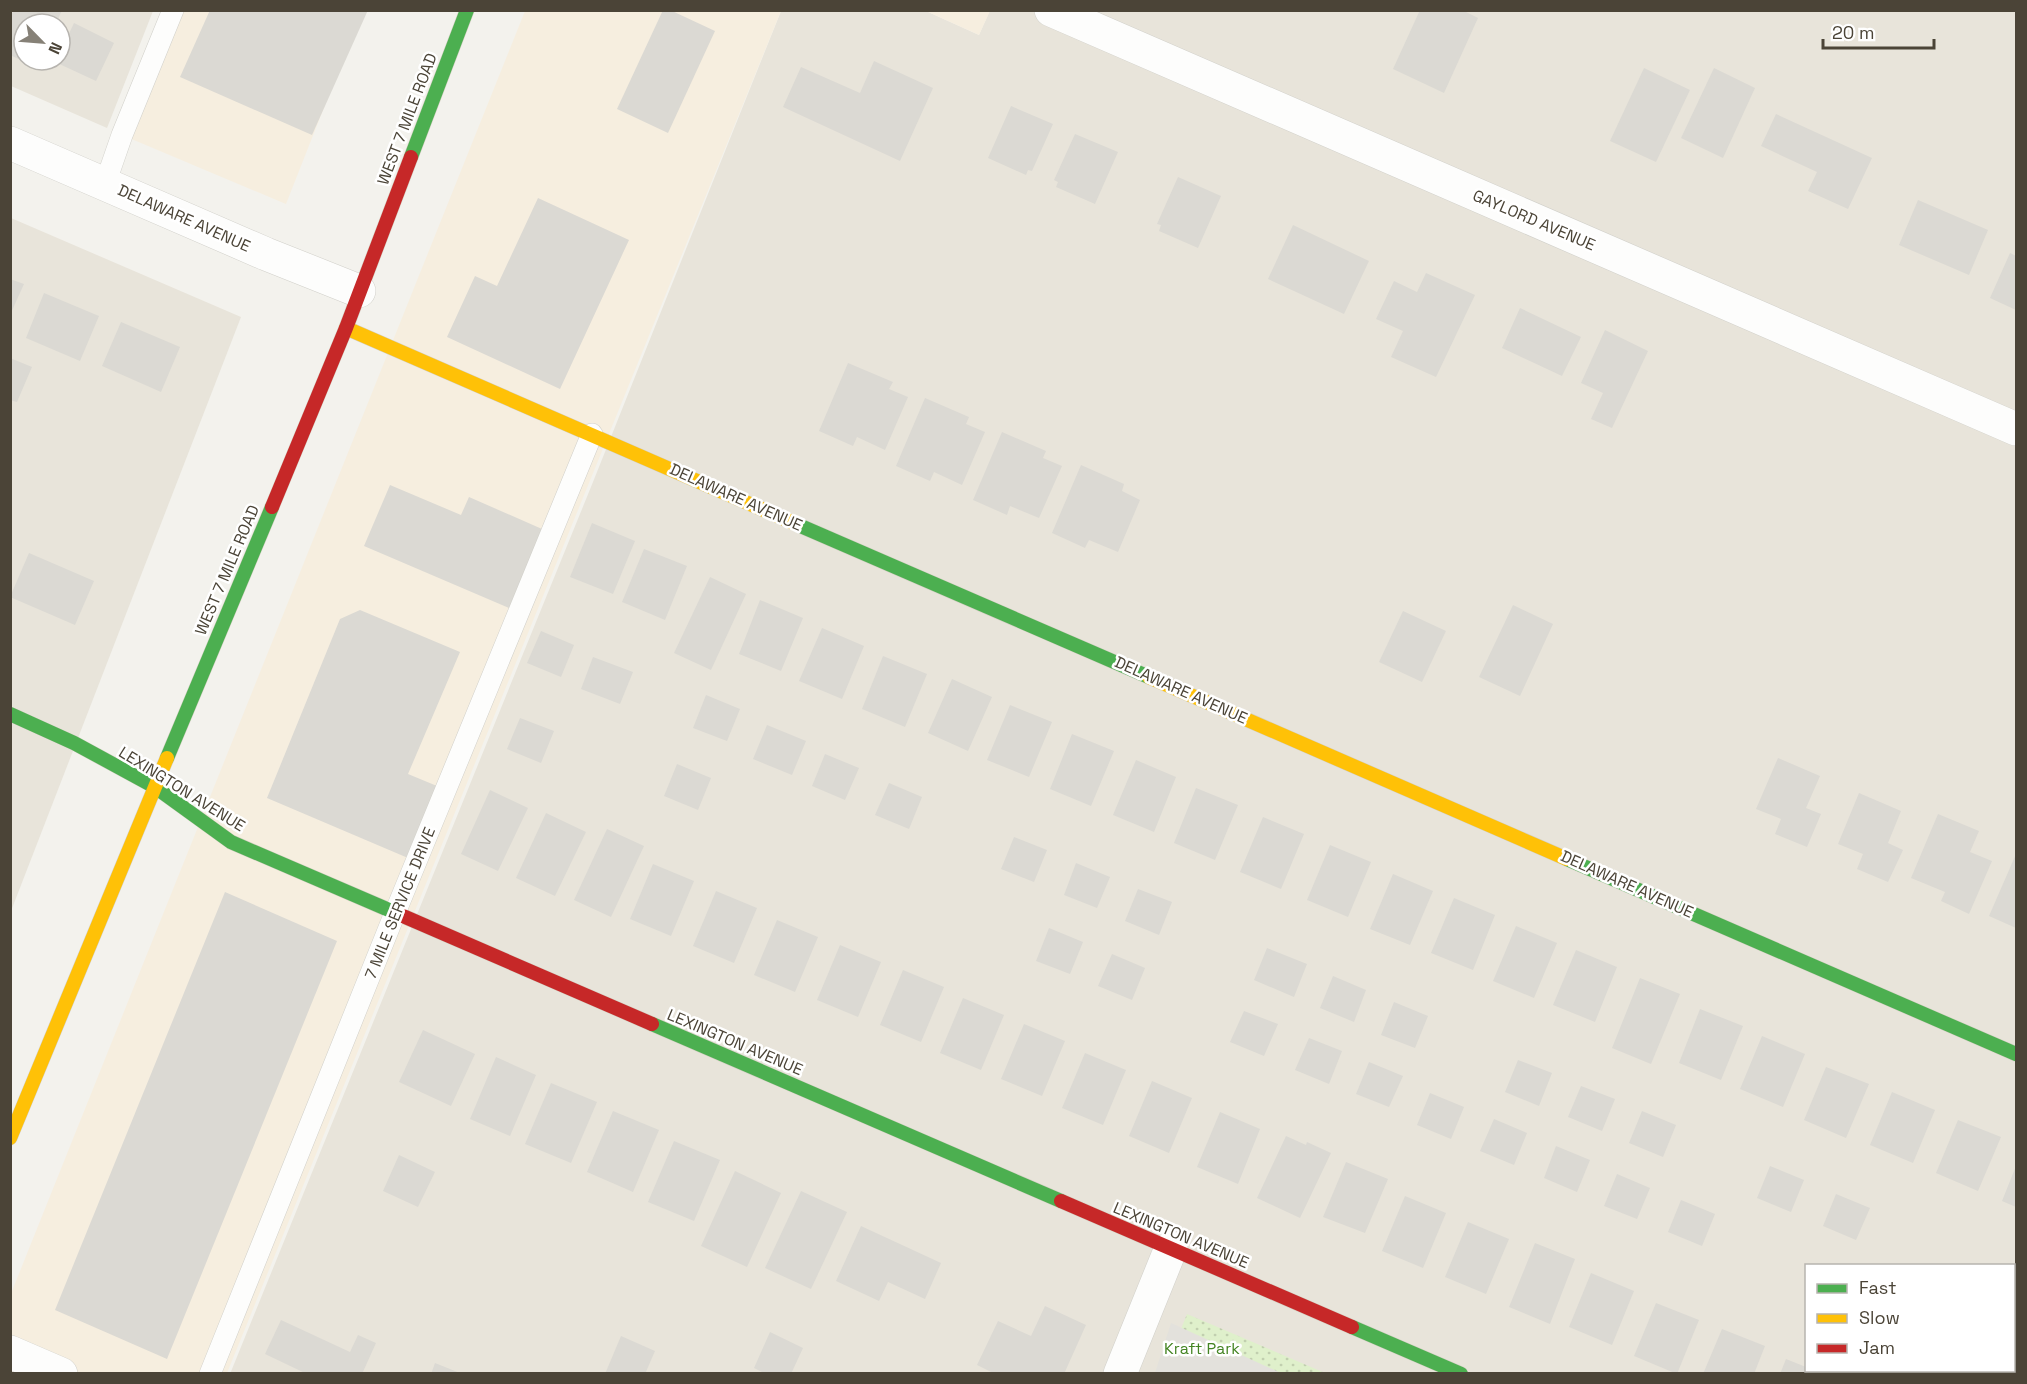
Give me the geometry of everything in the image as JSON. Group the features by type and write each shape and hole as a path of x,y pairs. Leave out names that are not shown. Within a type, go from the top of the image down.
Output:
{"street":[{"name":"WEST 7 MILE ROAD","path":"10,1138 346,328 467,10"},
{"name":"GAYLORD AVENUE","path":"1051,10 2016,429"},
{"name":"DELAWARE AVENUE","path":"10,143 266,254 359,291"},
{"name":"DELAWARE AVENUE","path":"346,328 2016,1054"},
{"name":"LEXINGTON AVENUE","path":"10,714 74,743 155,787 231,842 1461,1374"},
{"path":"1120,1374 1171,1248"},
{"path":"10,1352 61,1374"}],"lane":[{"path":"105,184 122,135 173,10"},
{"name":"7 MILE SERVICE DRIVE","path":"210,1374 395,913 592,434"}],"shaded area":[{"path":"990,10 2016,11 2016,1373 230,1374 593,482 781,11 926,11 979,35"},
{"path":"11,11 153,11 107,128 11,86"},
{"path":"171,11 362,11 286,204 122,135"},
{"path":"525,11 781,11 227,1373 11,1373 10,1296"},
{"path":"926,11 990,11 979,35"},
{"path":"11,218 241,317 11,911"},
{"path":"1171,1323 1281,1373 1155,1373"}],"green space":[{"name":"Kraft Park","path":"1187,1314 1325,1373 1163,1374"}],"building":[{"path":"14,10 62,10 61,12 13,12"},
{"path":"210,10 368,10 312,135 180,77"},
{"path":"663,10 670,10 715,31 668,133 617,109"},
{"path":"1420,10 1462,10 1478,18 1444,93 1393,69"},
{"path":"12,14 12,56 10,55 10,17"},
{"path":"74,23 114,43 96,81 72,70 72,27"},
{"path":"874,61 933,88 900,161 783,107 801,67 860,93"},
{"path":"1644,68 1690,90 1656,162 1610,141"},
{"path":"1714,68 1755,88 1723,158 1681,138"},
{"path":"1011,106 1053,124 1032,171 1028,170 1026,175 988,158"},
{"path":"1776,114 1872,158 1848,209 1808,191 1817,172 1761,146"},
{"path":"1075,134 1118,152 1095,204 1056,187 1058,182 1054,180"},
{"path":"1178,177 1221,196 1198,248 1159,231 1161,225 1157,224"},
{"path":"538,198 629,240 560,389 447,337 475,276 497,286"},
{"path":"1918,200 1988,230 1969,275 1899,245"},
{"path":"1293,225 1369,261 1344,314 1268,279"},
{"path":"2010,253 2016,256 2016,310 1990,298"},
{"path":"1426,273 1475,295 1436,377 1391,357 1403,331 1376,319 1394,281 1417,292"},
{"path":"10,279 24,284 10,315"},
{"path":"44,293 99,316 80,361 26,338"},
{"path":"1520,308 1581,337 1562,376 1502,348"},
{"path":"121,322 180,347 161,392 102,366"},
{"path":"1605,330 1648,351 1612,428 1591,419 1603,393 1581,383"},
{"path":"10,358 32,367 17,402 10,400"},
{"path":"848,363 893,382 889,389 908,397 885,450 857,437 853,446 819,431"},
{"path":"925,398 969,417 966,424 985,432 962,485 934,472 930,481 896,466"},
{"path":"1002,432 1046,451 1043,458 1062,466 1039,518 1010,506 1007,515 973,500"},
{"path":"1081,465 1124,484 1122,491 1140,500 1118,552 1089,540 1085,548 1052,533"},
{"path":"390,485 461,515 469,497 542,529 509,608 364,546"},
{"path":"592,523 635,541 613,594 570,577"},
{"path":"644,549 687,566 665,620 622,602"},
{"path":"29,553 94,581 75,625 10,597"},
{"path":"710,577 746,594 711,670 674,653"},
{"path":"760,600 803,618 781,671 739,654"},
{"path":"1513,605 1553,624 1520,696 1479,677"},
{"path":"360,610 460,652 408,774 437,786 408,858 267,798 340,619"},
{"path":"1403,611 1446,631 1422,682 1379,662"},
{"path":"822,628 864,646 842,699 799,681"},
{"path":"541,631 574,645 561,677 527,663"},
{"path":"883,656 927,674 905,727 862,709"},
{"path":"593,657 633,672 620,704 581,689"},
{"path":"952,679 992,697 968,751 928,733"},
{"path":"706,695 740,709 727,741 693,728"},
{"path":"1010,705 1052,722 1029,777 987,760"},
{"path":"520,718 554,731 541,763 507,749"},
{"path":"767,725 806,741 792,775 753,759"},
{"path":"1072,734 1114,751 1091,806 1050,789"},
{"path":"825,754 859,768 845,800 812,786"},
{"path":"1778,758 1820,776 1806,808 1821,814 1807,847 1775,834 1781,819 1756,809"},
{"path":"1136,760 1176,777 1154,832 1113,815"},
{"path":"677,764 711,778 698,810 664,796"},
{"path":"889,783 922,797 909,829 875,815"},
{"path":"1196,788 1238,805 1215,860 1174,843"},
{"path":"490,790 528,808 498,871 461,854"},
{"path":"1859,793 1901,811 1888,843 1903,850 1888,882 1857,869 1863,854 1838,844"},
{"path":"546,813 586,832 555,896 516,878"},
{"path":"1938,814 1979,831 1970,852 1992,861 1969,914 1941,901 1945,892 1911,878"},
{"path":"1263,817 1304,834 1281,889 1240,872"},
{"path":"607,829 644,846 611,917 574,900"},
{"path":"1014,837 1047,850 1034,882 1001,869"},
{"path":"1330,845 1371,862 1348,917 1307,900"},
{"path":"2016,854 2016,928 1989,916"},
{"path":"1076,863 1110,877 1097,908 1064,895"},
{"path":"653,864 694,881 671,936 630,919"},
{"path":"1393,874 1433,891 1410,945 1370,929"},
{"path":"1138,889 1172,902 1159,935 1125,921"},
{"path":"716,891 757,908 734,963 693,946"},
{"path":"225,892 337,941 167,1359 55,1310"},
{"path":"1454,898 1495,915 1473,970 1431,953"},
{"path":"777,920 818,937 795,992 754,975"},
{"path":"1516,926 1557,943 1534,998 1493,981"},
{"path":"1049,928 1083,942 1070,974 1036,961"},
{"path":"840,945 881,962 858,1017 817,1000"},
{"path":"1267,948 1307,964 1294,997 1254,980"},
{"path":"1576,950 1617,967 1595,1022 1553,1005"},
{"path":"1112,954 1145,968 1132,1000 1098,986"},
{"path":"903,970 944,987 921,1042 880,1025"},
{"path":"1333,976 1366,990 1354,1022 1320,1008"},
{"path":"1640,978 1680,994 1651,1064 1612,1048"},
{"path":"963,998 1004,1015 981,1070 940,1053"},
{"path":"1394,1002 1428,1016 1415,1048 1381,1035"},
{"path":"1700,1009 1743,1026 1721,1080 1679,1063"},
{"path":"1244,1011 1278,1024 1264,1056 1230,1042"},
{"path":"1024,1024 1065,1041 1042,1096 1001,1079"},
{"path":"423,1030 475,1054 451,1106 399,1082"},
{"path":"1762,1036 1805,1054 1783,1107 1740,1089"},
{"path":"1309,1038 1342,1051 1329,1084 1295,1070"},
{"path":"1085,1053 1126,1070 1103,1125 1062,1108"},
{"path":"496,1057 536,1075 510,1136 470,1119"},
{"path":"1518,1060 1552,1073 1539,1106 1505,1092"},
{"path":"1369,1062 1403,1076 1389,1107 1356,1094"},
{"path":"1826,1067 1869,1084 1846,1138 1804,1120"},
{"path":"1152,1081 1192,1098 1169,1153 1129,1136"},
{"path":"551,1083 597,1102 571,1163 525,1144"},
{"path":"1581,1086 1615,1099 1602,1131 1568,1117"},
{"path":"1892,1092 1935,1110 1913,1163 1870,1145"},
{"path":"1430,1093 1464,1107 1451,1139 1417,1125"},
{"path":"613,1111 659,1130 633,1192 587,1172"},
{"path":"1642,1111 1676,1125 1663,1157 1629,1143"},
{"path":"1220,1112 1260,1129 1238,1184 1197,1167"},
{"path":"1494,1119 1527,1133 1514,1165 1480,1151"},
{"path":"1958,1120 2001,1137 1978,1191 1936,1173"},
{"path":"1286,1136 1306,1145 1307,1142 1331,1153 1300,1218 1257,1198"},
{"path":"674,1141 720,1160 694,1221 648,1202"},
{"path":"1556,1146 1590,1160 1577,1192 1544,1178"},
{"path":"399,1155 435,1172 418,1207 383,1191"},
{"path":"1346,1162 1388,1179 1365,1233 1323,1217"},
{"path":"1770,1166 1804,1180 1791,1212 1757,1198"},
{"path":"2016,1166 2016,1207 2002,1201"},
{"path":"735,1171 781,1193 747,1267 701,1246"},
{"path":"1617,1174 1650,1188 1637,1219 1604,1206"},
{"path":"801,1191 847,1212 811,1289 765,1268"},
{"path":"1836,1194 1870,1208 1856,1240 1823,1226"},
{"path":"1405,1196 1446,1213 1423,1268 1382,1251"},
{"path":"1681,1200 1715,1214 1702,1246 1668,1232"},
{"path":"1468,1222 1509,1239 1486,1294 1445,1277"},
{"path":"861,1226 941,1263 925,1299 888,1282 879,1301 836,1281"},
{"path":"1535,1243 1575,1259 1550,1324 1509,1307"},
{"path":"1591,1273 1634,1291 1612,1345 1569,1327"},
{"path":"1656,1303 1699,1320 1677,1374 1634,1356"},
{"path":"1045,1306 1086,1325 1064,1374 995,1374 977,1365 998,1321 1031,1336"},
{"path":"281,1320 350,1352 358,1335 376,1343 362,1374 307,1374 265,1354"},
{"path":"1722,1329 1765,1346 1754,1374 1703,1374"},
{"path":"770,1332 803,1348 791,1374 766,1374 754,1368"},
{"path":"621,1336 655,1351 645,1374 605,1374"},
{"path":"1786,1359 1805,1367 1805,1372 1822,1374 1780,1374"},
{"path":"435,1363 460,1373 460,1374 431,1374"}],"traffic: fast":[{"path":"411,157 467,10"},
{"path":"167,758 272,507"},
{"path":"796,524 1149,677"},
{"path":"10,714 74,743 155,787 231,842 396,913"},
{"path":"1567,859 2016,1054"},
{"path":"652,1024 1061,1201"},
{"path":"1352,1327 1461,1374"}],"traffic: slow":[{"path":"346,328 796,524"},
{"path":"1149,677 1567,859"},
{"path":"10,1138 167,758"}],"traffic: jam":[{"path":"272,507 346,328 411,157"},
{"path":"396,913 652,1024"},
{"path":"1061,1201 1352,1327"}]}
